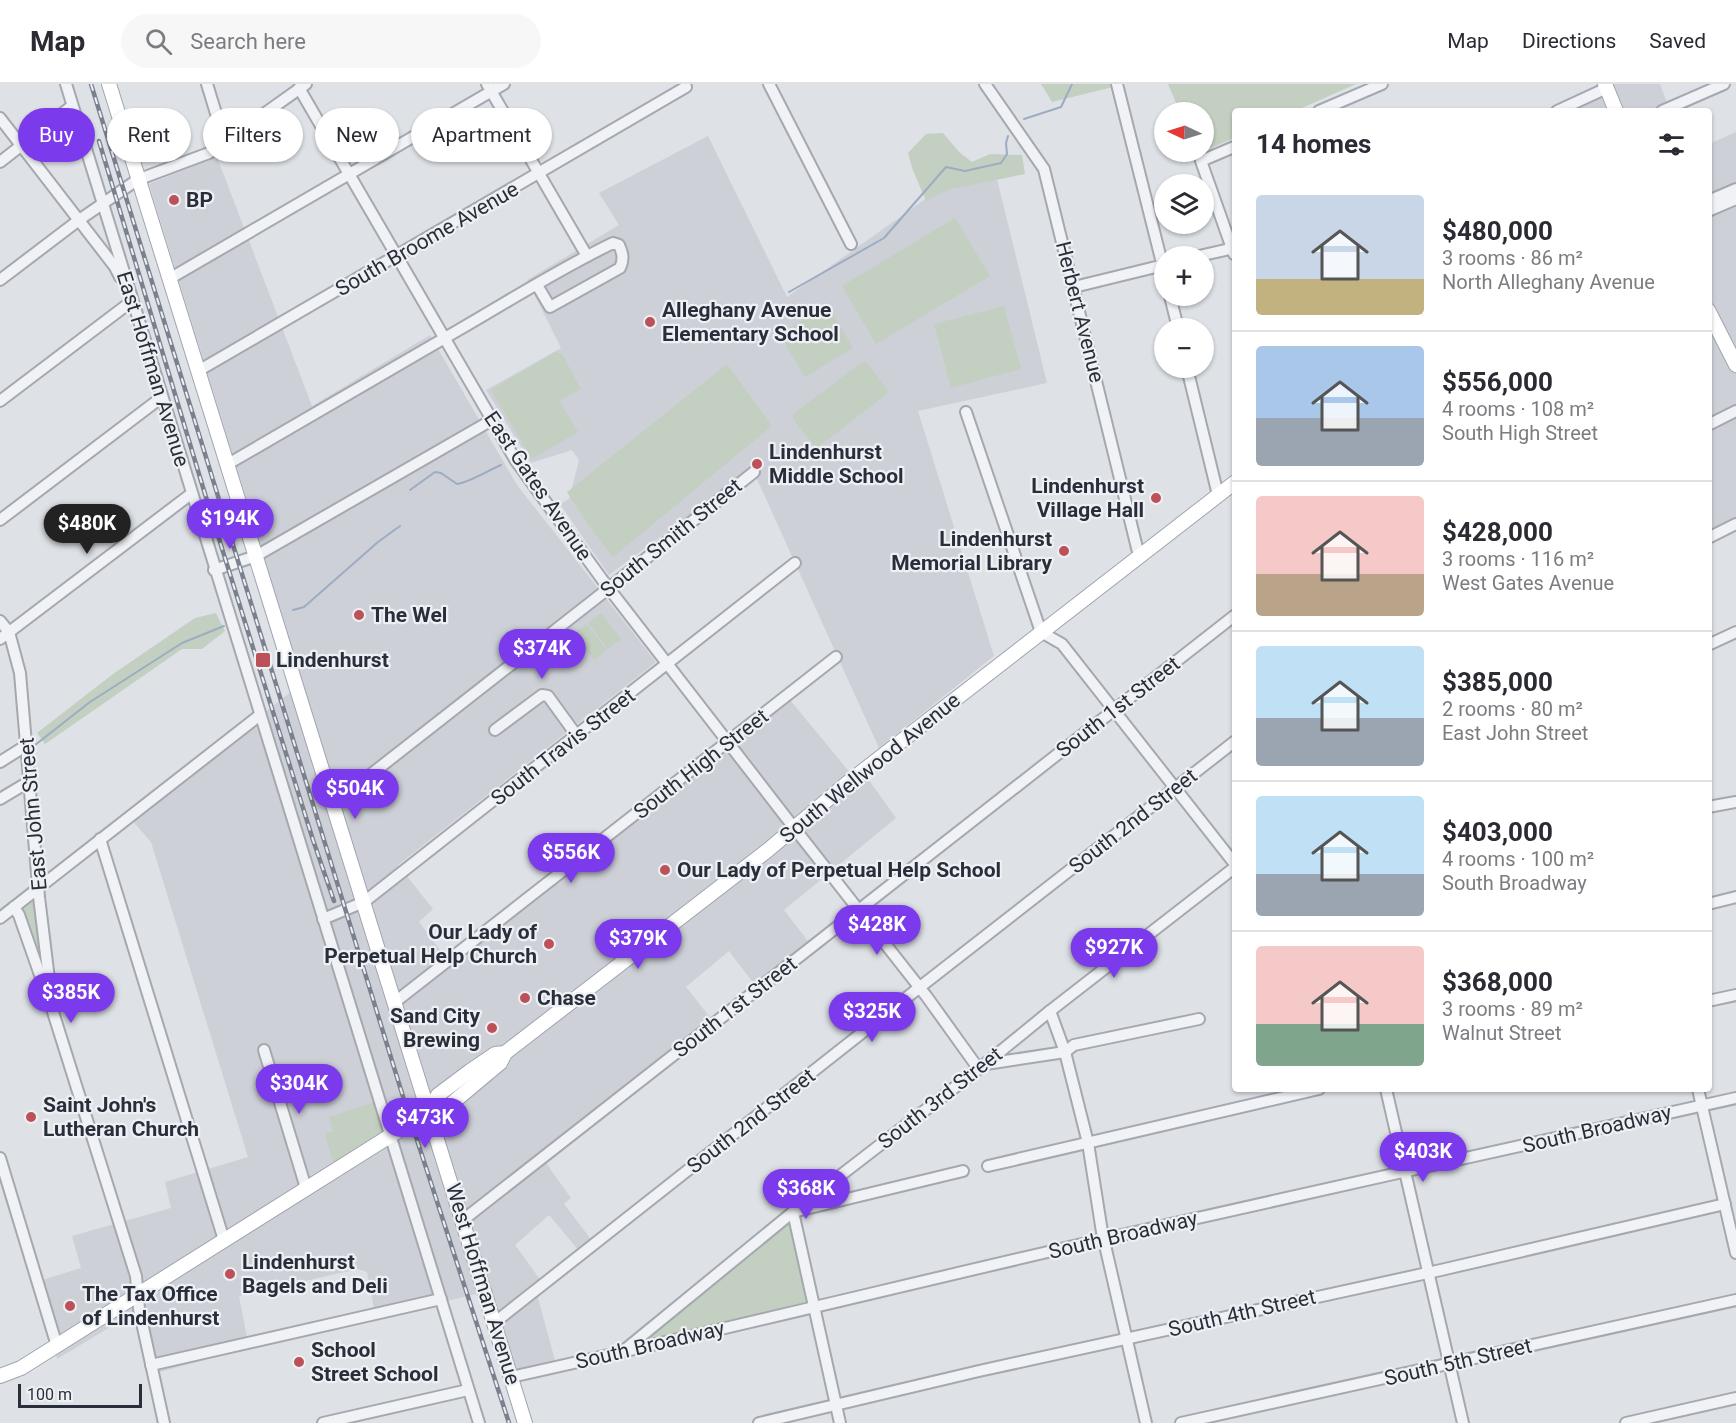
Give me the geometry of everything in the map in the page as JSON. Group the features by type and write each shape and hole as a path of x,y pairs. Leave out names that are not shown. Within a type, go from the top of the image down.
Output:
{"main road":[{"name":"East Hoffman Avenue","path":"109,84 429,1110"},
{"path":"1606,86 1615,108"},
{"path":"1712,318 1736,365"},
{"name":"South Wellwood Avenue","path":"0,1376 21,1368 57,1346 429,1110 438,1095 495,1054 505,1053 795,829 846,784 1232,484"},
{"name":"West Hoffman Avenue","path":"429,1110 525,1423"}],"street":[{"name":"East Hoffman Avenue","path":"66,84 390,1135"},
{"path":"207,84 214,108"},
{"path":"169,279 349,174 489,88 504,84"},
{"name":"Herbert Avenue","path":"985,84 1044,170 1139,556"},
{"path":"1118,84 1159,246"},
{"path":"1326,108 1382,84"},
{"path":"1669,108 1724,84"},
{"path":"772,85 851,244"},
{"path":"273,108 303,86"},
{"name":"East Gates Avenue","path":"303,86 396,257 516,461 667,664 982,1066"},
{"path":"1563,108 1606,86"},
{"name":"South Broome Avenue","path":"198,371 686,87"},
{"path":"489,88 587,256"},
{"path":"0,118 18,142"},
{"path":"0,162 18,148"},
{"path":"1232,148 1201,161 1232,245"},
{"path":"0,280 79,220 138,180 203,155"},
{"path":"0,401 132,301 115,267 34,162"},
{"path":"1712,199 1736,189"},
{"path":"1712,209 1736,198"},
{"path":"228,464 587,256 616,243 621,249 623,261 620,268 550,307 537,285"},
{"path":"1214,253 1232,250"},
{"path":"1074,287 1154,269"},
{"path":"1189,378 1218,495"},
{"path":"0,520 162,397"},
{"path":"1712,423 1736,411"},
{"path":"966,412 1041,632 1062,644 1232,860"},
{"path":"214,570 256,556 492,420"},
{"name":"South Smith Street","path":"333,804 754,472"},
{"path":"4,636 191,494"},
{"path":"1712,536 1736,524"},
{"name":"South Travis Street","path":"322,919 364,902 795,563"},
{"name":"South 1st Street","path":"463,1220 1232,618"},
{"name":"East John Street","path":"0,621 20,673 52,1012"},
{"path":"1712,643 1736,632"},
{"name":"South High Street","path":"395,1002 836,657"},
{"path":"495,730 540,695 546,695 577,736"},
{"path":"0,918 260,715"},
{"name":"South 2nd Street","path":"494,1323 1232,744"},
{"path":"0,762 27,745"},
{"path":"0,799 30,781"},
{"path":"1712,806 1736,802"},
{"path":"100,839 224,1240"},
{"name":"South 3rd Street","path":"619,1354 793,1212 1232,869"},
{"path":"1712,903 1736,897"},
{"name":"East John Street","path":"14,907 19,915 52,1012 136,1276 151,1365 164,1423"},
{"path":"1712,1000 1736,995"},
{"path":"1050,1011 1065,1052 1088,1143 1103,1239 1146,1423"},
{"path":"982,1066 1065,1052 1074,1045 1199,1019"},
{"path":"264,1050 306,1188"},
{"path":"988,1166 1078,1143 1088,1143 1305,1092"},
{"path":"1387,1092 1463,1423"},
{"path":"1699,1092 1736,1253"},
{"name":"South Broadway","path":"511,1377 619,1354 813,1306 1103,1239 1736,1098"},
{"path":"390,1135 478,1423"},
{"path":"0,1158 57,1346"},
{"path":"840,1423 793,1212 963,1172"},
{"name":"South 4th Street","path":"759,1423 859,1398 1725,1204"},
{"path":"151,1365 441,1299"},
{"name":"South 5th Street","path":"1181,1423 1736,1300"},
{"path":"323,1423 468,1390"},
{"path":"1626,1423 1736,1398"}],"shaded area":[{"path":"1596,84 1660,84 1669,108 1569,108 1600,94"},
{"path":"1736,132 1736,521 1712,533 1712,143"},
{"name":"Lindenhurst Middle School","path":"708,136 787,297 941,188 996,175 1047,383 918,411 994,656 879,748 752,468 609,575 560,504 569,499 579,460 572,450 531,463 486,390 561,348 527,280 619,225 599,193"},
{"path":"204,162 219,162 312,406 430,335 517,485 656,662 398,865 433,909 419,922 447,959 785,694 852,775 861,769 896,818 784,910 811,945 757,988 729,951 686,987 713,1021 541,1156 571,1198 564,1204 593,1242 580,1252 549,1215 515,1245 542,1282 535,1287 556,1364 513,1374 488,1291 376,1318 367,1272 358,1269 239,1296 249,1348 156,1373 142,1308 57,1359 39,1281 81,1268 72,1236 171,1208 165,1182 248,1157 151,842 131,819 303,682 149,184"}],"green space":[{"path":"1041,84 1117,84 1113,87 1052,102"},
{"path":"1168,84 1356,84 1302,108 1232,108 1232,139 1214,146 1214,102 1176,102"},
{"path":"943,133 959,152 972,162 990,154 1022,155 1025,174 950,189 926,201 908,153 926,134"},
{"path":"955,218 990,276 876,344 842,286"},
{"path":"828,305 853,348 805,377 779,334"},
{"path":"1004,306 1021,369 951,388 934,324"},
{"path":"555,352 562,354 581,389 559,401 578,432 532,459 491,390"},
{"path":"862,362 866,362 887,389 887,394 818,447 815,446 793,419 793,414"},
{"path":"727,364 772,426 613,557 588,525 567,492"},
{"path":"216,613 225,631 202,649 182,649 45,744 37,733 113,674 195,618"},
{"path":"601,613 621,639 608,649 588,623"},
{"path":"586,624 607,650 594,660 574,634"},
{"path":"36,898 43,967 21,908"},
{"path":"378,1101 389,1134 335,1168 325,1134 333,1131 329,1117"},
{"path":"790,1222 807,1302 633,1347"}],"waterway":[{"path":"1024,119 1061,107 1072,84"},
{"path":"789,292 884,238 946,167 965,171 1001,163 1007,154 1008,136"},
{"path":"410,490 435,472 441,473 457,484 501,465"},
{"path":"293,610 304,607 378,542 400,526"},
{"path":"35,745 90,702 182,643 224,626"}],"railway":[{"path":"91,84 405,1103 509,1423"},
{"path":"99,141 205,494 334,901"}],"place":[{"name":"BP","path":"174,200"},
{"name":"Alleghany Avenue Elementary School","path":"650,322"},
{"name":"Lindenhurst Middle School","path":"757,464"},
{"name":"Lindenhurst Village Hall","path":"1156,498"},
{"name":"Lindenhurst Memorial Library","path":"1064,551"},
{"name":"The Wel","path":"359,615"},
{"name":"Lindenhurst","path":"263,660"},
{"name":"Our Lady of Perpetual Help School","path":"665,870"},
{"name":"Our Lady of Perpetual Help Church","path":"549,944"},
{"name":"Chase","path":"525,998"},
{"name":"Sand City Brewing","path":"492,1028"},
{"name":"Saint John's Lutheran Church","path":"31,1117"},
{"name":"Lindenhurst Bagels and Deli","path":"230,1274"},
{"name":"The Tax Office of Lindenhurst","path":"70,1306"},
{"name":"School Street School","path":"299,1362"}]}
